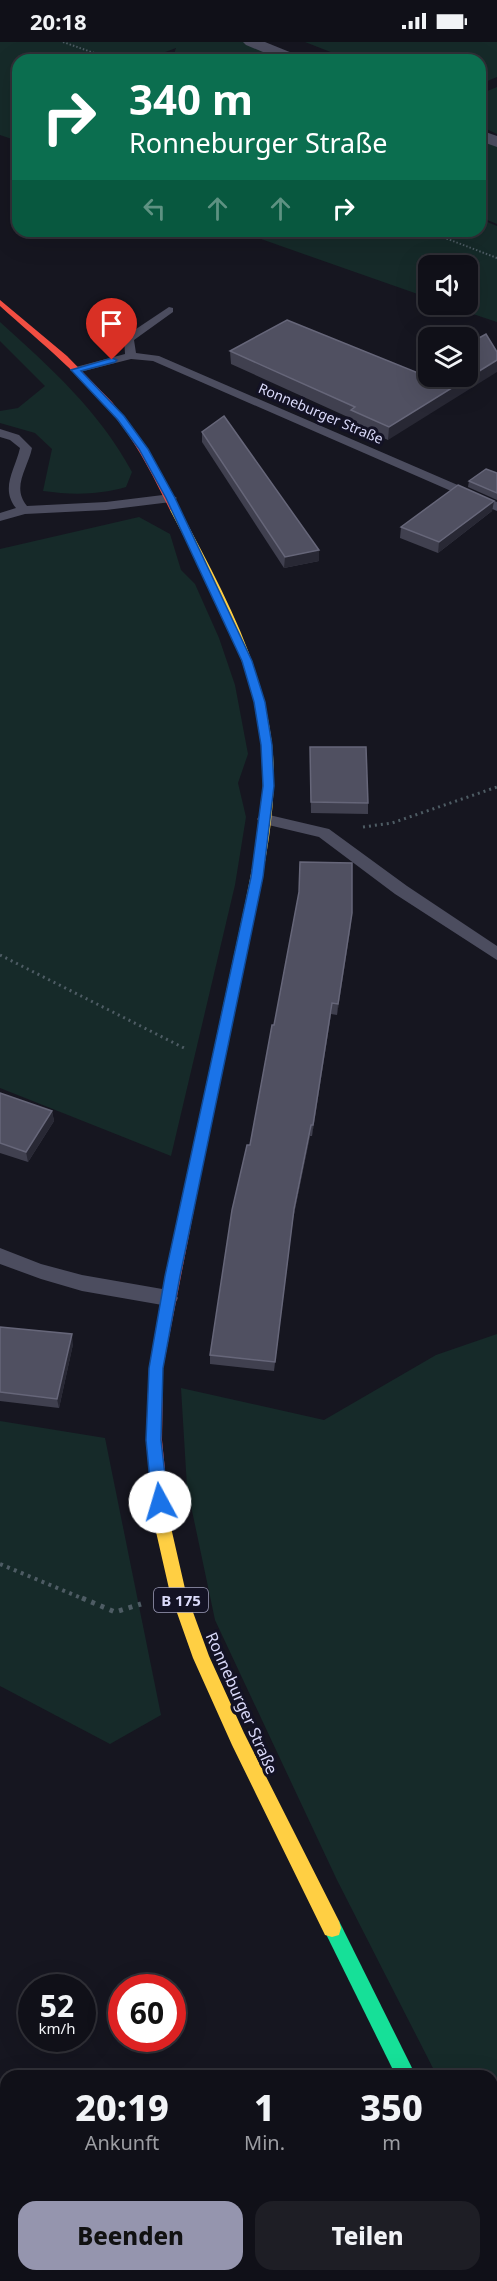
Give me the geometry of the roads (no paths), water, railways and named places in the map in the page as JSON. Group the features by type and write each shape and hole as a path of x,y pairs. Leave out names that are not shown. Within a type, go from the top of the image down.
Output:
{"main road":[{"name":"Ronneburger Straße","path":"0,302 76,370 121,418 143,449 171,498 247,661 260,702 267,745 268,786 257,877 168,1298 156,1368 154,1440 162,1523 178,1593 201,1658 238,1739 403,2070"}],"street":[{"path":"251,42 281,54"}],"lane":[{"path":"131,356 128,339 169,310"},
{"name":"Ronneburger Straße","path":"76,370 131,356 155,358 497,507"},
{"path":"0,433 20,441 26,448 5,482 15,502 24,510"},
{"path":"0,517 24,510 106,506 171,498"},
{"path":"265,819 324,833 401,890 497,954"},
{"path":"0,1256 23,1266 89,1286 168,1298"}]}
